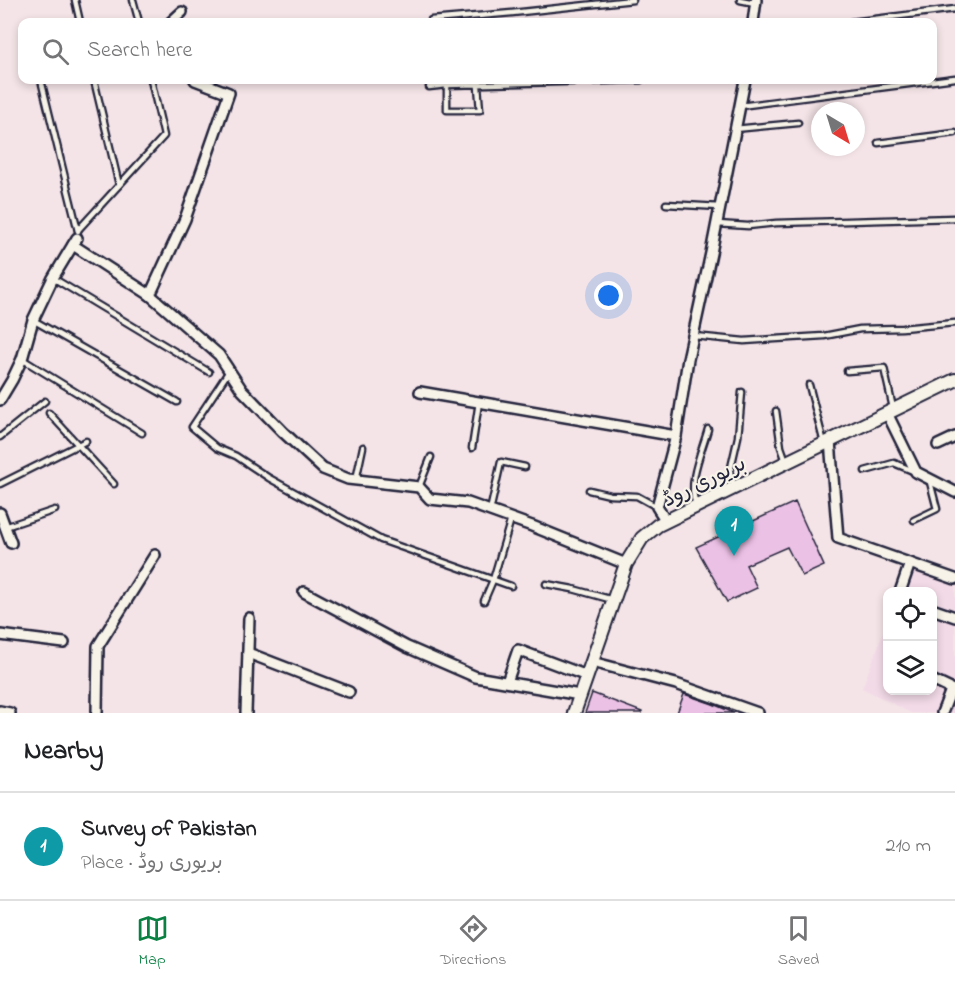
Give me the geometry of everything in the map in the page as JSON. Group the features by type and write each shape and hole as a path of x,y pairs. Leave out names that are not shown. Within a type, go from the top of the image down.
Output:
{"main road":[{"name":"بریوری روڈ","path":"574,713 626,564 642,538 658,525 955,380"}],"street":[{"path":"753,18 755,2"},
{"path":"175,18 182,12"},
{"path":"150,295 186,219 229,93 205,84"},
{"path":"666,521 657,507 676,436 744,84"},
{"path":"0,400 22,359 33,320 76,238 150,295 219,355 250,398 323,469 348,479 419,487 430,499 468,503 626,564"},
{"path":"420,392 676,436"},
{"path":"890,411 916,472 955,492"},
{"path":"938,445 955,437"},
{"path":"827,442 838,538 955,579"},
{"path":"0,513 11,543"},
{"path":"97,713 98,646 155,555"},
{"path":"901,587 910,563"},
{"path":"304,592 407,647 476,677 580,695"},
{"path":"937,610 955,617"},
{"path":"246,713 249,618"},
{"path":"0,635 63,643"},
{"path":"507,682 518,650 587,676"},
{"path":"248,653 349,692"},
{"path":"592,662 676,684 758,713"},
{"path":"937,682 953,691 942,713"},
{"path":"0,711 10,713"}],"lane":[{"path":"75,0 79,18"},
{"path":"134,0 137,18"},
{"path":"457,18 633,0"},
{"path":"740,0 755,2"},
{"path":"883,18 955,9"},
{"path":"937,80 955,78"},
{"path":"42,84 76,238"},
{"path":"95,84 119,185"},
{"path":"76,238 119,185 164,136 152,84"},
{"path":"429,87 486,84"},
{"path":"740,106 909,84"},
{"path":"447,85 447,110 480,110 478,86"},
{"path":"735,129 798,123"},
{"path":"878,143 955,133"},
{"path":"666,204 720,207"},
{"path":"717,224 748,226 776,223 955,218"},
{"path":"53,278 209,372"},
{"path":"33,320 177,402"},
{"path":"694,336 744,341 824,336 860,329 955,323"},
{"path":"22,359 142,433"},
{"path":"847,371 884,368 890,411"},
{"path":"230,370 192,427 218,448 236,456 269,478 381,540 511,586"},
{"path":"809,385 827,442"},
{"path":"734,488 730,472 738,437 742,392"},
{"path":"0,437 45,401"},
{"path":"472,448 479,402"},
{"path":"776,411 781,447 786,462"},
{"path":"49,412 114,484"},
{"path":"697,506 693,496 695,475 708,429"},
{"path":"0,484 86,441"},
{"path":"356,480 363,447"},
{"path":"419,487 431,457"},
{"path":"490,511 501,462 525,467"},
{"path":"865,471 894,463 916,472"},
{"path":"914,520 937,509 930,479"},
{"path":"589,490 610,495 637,496 657,507"},
{"path":"5,527 55,510"},
{"path":"484,601 493,580 511,519"},
{"path":"546,584 613,600"}],"shaded area":[{"path":"909,569 955,583 955,713 911,713 862,688 883,633 883,695 937,695 937,587 902,587"}],"building":[{"path":"795,502 824,566 802,576 787,547 746,565 757,588 727,602 696,547"},
{"path":"592,693 642,712 642,713 585,713"},
{"path":"684,694 713,704 734,713 677,713"}],"place":[{"name":"Survey of Pakistan","path":"734,556"}]}
